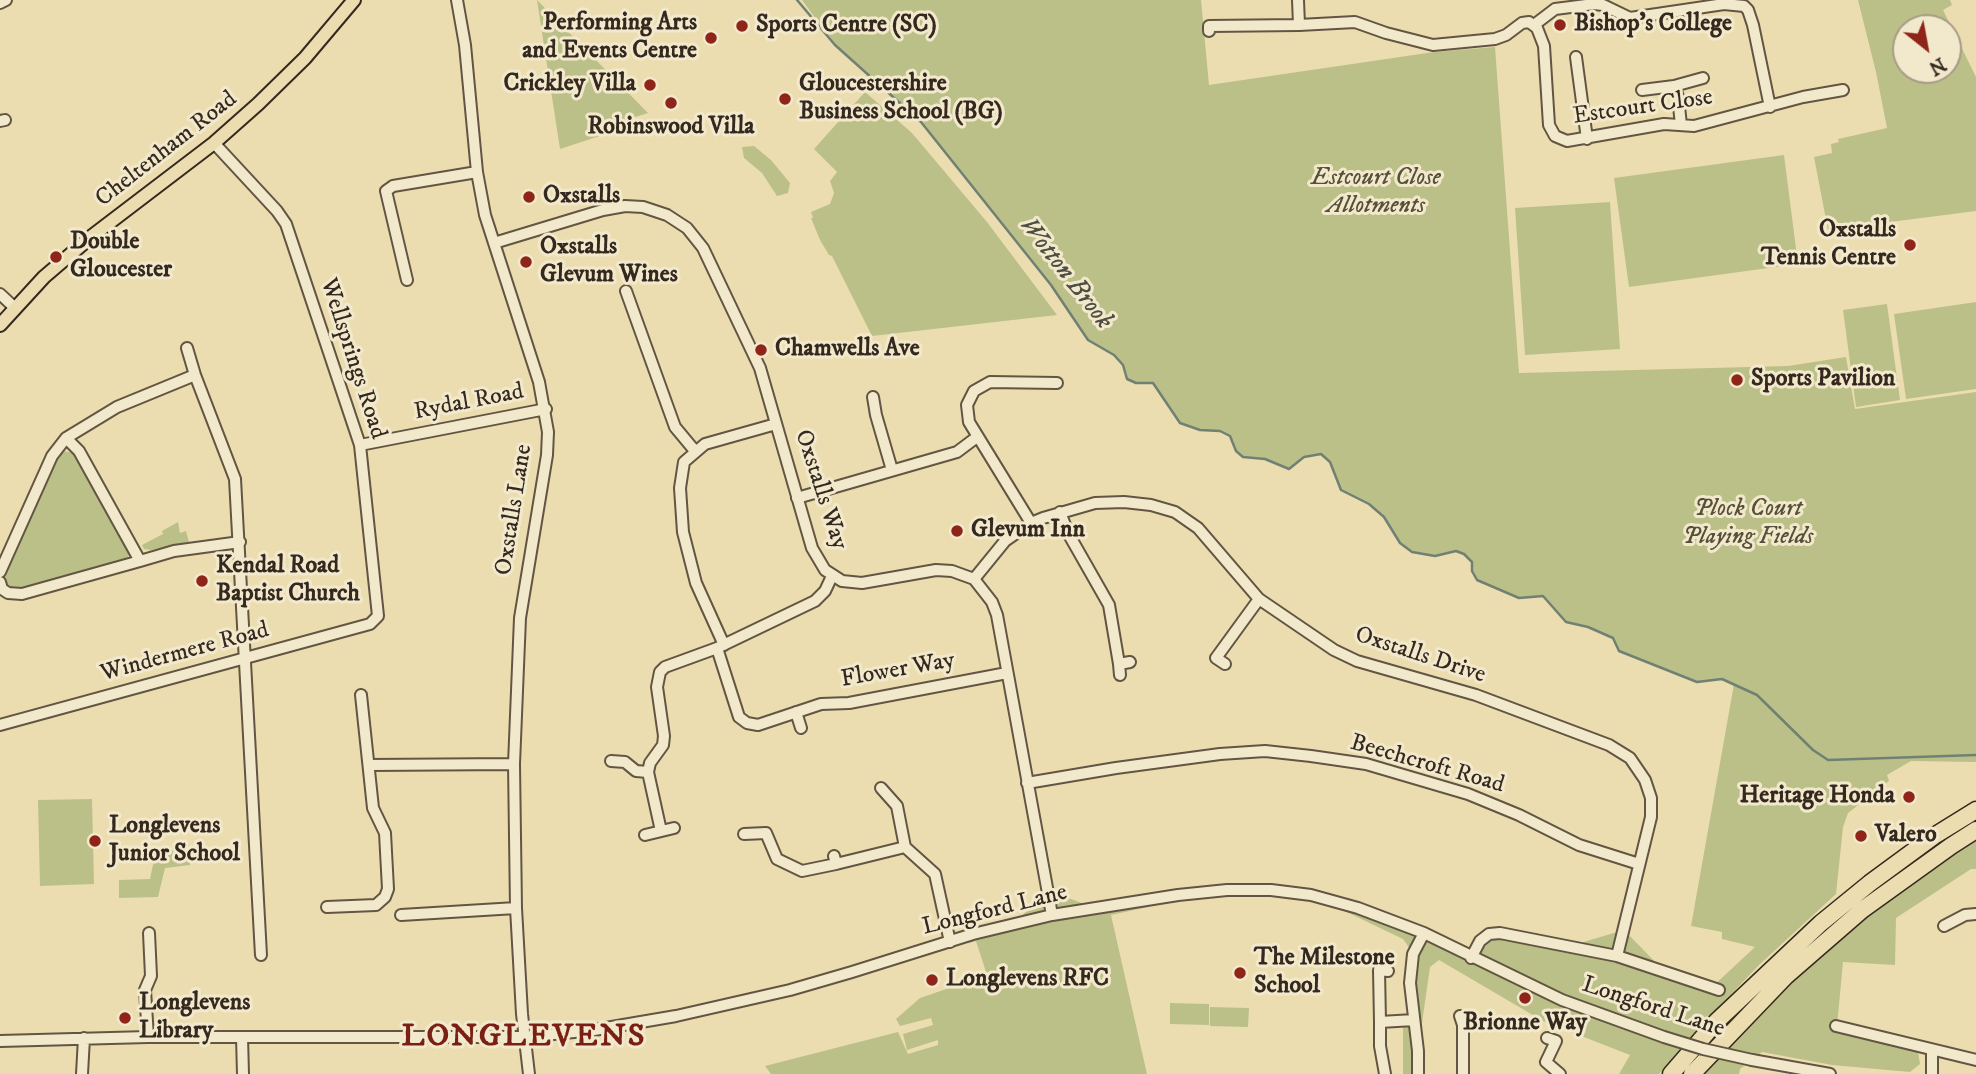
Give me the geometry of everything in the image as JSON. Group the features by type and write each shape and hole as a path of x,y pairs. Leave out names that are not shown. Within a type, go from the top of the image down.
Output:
{"highway":[{"path":"1671,1074 1717,1021 1821,923 1934,836 1976,810"},
{"path":"1692,1074 1786,976 1862,910 1976,830"}],"main road":[{"name":"Cheltenham Road","path":"0,325 44,277 92,236 214,143 258,104 305,58 354,0"}],"street":[{"path":"0,3 6,0"},
{"name":"Oxstalls Lane","path":"457,0 466,45 477,172 485,215 539,382 548,432 547,455 520,618 514,764 516,908 529,1074"},
{"path":"1298,0 1299,25"},
{"path":"1209,27 1355,22 1433,45 1495,39 1506,35 1522,23 1529,22 1534,25 1555,9 1594,4 1603,5 1630,18 1724,4 1744,6 1753,25 1770,107"},
{"name":"Estcourt Close","path":"1534,25 1541,33 1552,131 1560,139 1567,141 1664,124 1694,126 1803,97 1843,90"},
{"path":"1576,57 1587,139"},
{"path":"1642,90 1674,86 1703,78"},
{"path":"1674,86 1681,125"},
{"name":"Wellsprings Road","path":"214,143 286,224 360,445 378,617"},
{"path":"407,280 398,269 380,190 477,172"},
{"name":"Oxstalls Way","path":"494,243 603,210 625,206 643,207 667,215 687,228 703,248 760,368 812,548 819,562 832,576 842,581 862,583 936,570 952,571 974,579"},
{"path":"626,291 635,303 675,427 695,451"},
{"path":"0,294 15,307"},
{"path":"187,348 235,479 261,955"},
{"path":"1031,523 977,437 969,422 967,405 974,391 990,382 1052,383 1048,370"},
{"path":"0,572 52,456 66,438 117,407 195,375"},
{"path":"873,397 892,470"},
{"name":"Rydal Road","path":"360,445 546,410"},
{"path":"720,646 696,583 683,532 680,488 684,462 705,444 776,424"},
{"path":"797,498 957,452 977,437"},
{"path":"66,438 79,450 140,561"},
{"name":"Oxstalls Drive","path":"974,579 1005,541 1031,523 1095,503 1151,505 1175,512 1198,528 1259,598 1334,650 1357,661 1476,695 1609,745 1630,758 1645,780 1651,798 1651,817 1617,956"},
{"path":"1060,512 1109,605 1123,667"},
{"path":"1,587 8,593 22,594 174,551 240,542"},
{"path":"661,831 648,772 650,763 663,745 664,736 657,687 658,675 664,667 720,646 815,601 825,591 832,576"},
{"path":"974,579 988,595 997,615 1052,915"},
{"path":"1225,664 1216,658 1259,598"},
{"name":"Windermere Road","path":"0,725 370,624 378,617"},
{"name":"Flower Way","path":"720,646 739,717 747,723 758,724 821,704 849,703 1007,673"},
{"path":"331,904 376,905 385,897 388,889 385,833 373,808 366,701"},
{"path":"796,712 801,728"},
{"name":"Beechcroft Road","path":"1027,783 1220,754 1265,751 1311,756 1366,764 1468,794 1519,815 1579,845 1639,864"},
{"path":"610,761 625,762 636,771 648,772"},
{"path":"369,765 514,764"},
{"path":"881,788 897,806 905,847 936,874 950,942"},
{"path":"645,835 674,828"},
{"path":"744,834 770,831 774,862 802,871 835,860 905,847"},
{"name":"Longford Lane","path":"0,1041 148,1037 524,1037 594,1030 731,1004 852,972 974,934 1052,915 1227,890 1311,895 1335,901 1424,933 1562,1000 1664,1037 1752,1060 1830,1074"},
{"path":"407,911 516,908"},
{"path":"1949,920 1976,914"},
{"path":"1418,1074 1410,983 1413,954 1424,933"},
{"name":"Longford Lane","path":"1471,958 1480,941 1489,934 1500,933 1617,956 1719,990"},
{"path":"147,938 151,976 145,990 148,1037"},
{"path":"1379,970 1380,1046 1385,1074"},
{"path":"1380,1022 1414,1020"},
{"path":"1462,1074 1461,1020 1475,1024"},
{"path":"1836,1026 1853,1035 1932,1051 1970,1063"},
{"path":"242,1037 243,1074"},
{"path":"82,1074 84,1038"},
{"path":"1556,1041 1546,1062 1560,1074"},
{"path":"1932,1051 1932,1074"}],"green space":[{"path":"537,0 648,113 613,124 615,131 560,149"},
{"path":"802,0 1201,0 1209,85 1434,52 1495,47 1519,373 1788,366 1846,357 1855,409 1976,392 1976,762 1911,761 1887,775 1889,781 1848,813 1843,827 1836,894 1759,965 1659,1074 1619,1074 1630,1055 1543,1021 1439,960 1430,967 1418,1051 1418,1074 1403,1074 1403,1020 1413,1020 1413,953 1403,939 1311,895 1358,908 1471,957 1489,934 1570,946 1624,930 1663,970 1711,988 1755,947 1722,939 1722,932 1691,926 1734,684 1722,679 1697,682 1619,651 1613,638 1588,627 1566,622 1543,596 1519,598 1477,580 1472,571 1472,562 1464,554 1456,551 1435,556 1412,552 1400,543 1384,517 1369,504 1341,490 1330,462 1321,454 1304,457 1289,469 1265,459 1243,457 1236,451 1230,436 1220,431 1200,430 1180,423 1153,383 1136,383 1127,379 1123,365 1114,355 1088,340 1051,285 921,122 835,45"},
{"path":"1858,0 1950,0 1952,5 1943,10 1945,14 1892,14 1892,84 1962,84 1962,49 1976,77 1976,211 1828,230 1814,157 1832,153 1831,144 1839,142 1838,139 1887,128"},
{"path":"865,92 912,133 987,222 1057,315 872,336 832,256 820,240 811,218 811,212 830,204 834,193 830,181 837,172 814,149"},
{"path":"754,146 771,160 790,183 788,193 777,196 762,173 744,158 742,147"},
{"path":"1784,155 1798,264 1629,287 1614,178"},
{"path":"1610,202 1620,349 1525,355 1515,208"},
{"path":"1976,302 1976,389 1906,399 1894,314"},
{"path":"1887,304 1900,400 1856,407 1843,310"},
{"path":"63,451 74,453 130,550 129,555 125,561 12,591 4,582 4,571 57,454"},
{"path":"178,522 180,533 186,531 189,542 144,549 142,545"},
{"path":"92,799 94,884 40,886 38,800"},
{"path":"1976,838 1976,869 1971,869 1896,918 1895,965 1843,962 1837,1026 1918,1052 1920,1064 1910,1072 1832,1065 1762,1052 1740,1069 1739,1074 1702,1074 1803,970 1864,918 1930,868"},
{"path":"188,842 190,865 165,868 158,897 119,898 119,880 150,879 155,855 166,859 167,852"},
{"path":"1047,890 1095,908 1227,890 1111,915 1147,1074 771,1074 765,1066 898,1032 908,1054 938,1045 938,1040 907,1050 903,1034 933,1025 931,1018 900,1026 896,1019 920,998 987,975 976,941 950,942 1015,923"},
{"path":"1170,1003 1209,1004 1209,1025 1170,1024"},
{"path":"1210,1007 1249,1008 1248,1027 1210,1026"}],"waterway":[{"name":"Wotton Brook","path":"797,0 835,45 921,122 1051,285 1088,340 1114,355 1123,365 1127,379 1136,383 1153,383 1180,423 1200,430 1220,431 1230,436 1236,451 1243,457 1265,459 1289,469 1304,457 1321,454 1330,462 1341,490 1369,504 1384,517 1400,543 1412,552 1435,556 1456,551 1464,554 1472,562 1472,571 1477,580 1519,598 1543,596 1566,622 1588,627 1613,638 1619,651 1697,682 1722,679 1757,695 1813,750 1828,760 1976,755"}],"place":[{"name":"Bishop's College","path":"1560,25"},
{"name":"Sports Centre (SC)","path":"742,26"},
{"name":"Performing Arts and Events Centre","path":"711,38"},
{"name":"Crickley Villa","path":"650,85"},
{"name":"Gloucestershire Business School (BG)","path":"785,99"},
{"name":"Robinswood Villa","path":"671,103"},
{"name":"Oxstalls","path":"529,197"},
{"name":"Oxstalls Tennis Centre","path":"1910,245"},
{"name":"Double Gloucester","path":"56,257"},
{"name":"Oxstalls Glevum Wines","path":"526,262"},
{"name":"Chamwells Ave","path":"761,350"},
{"name":"Sports Pavilion","path":"1737,380"},
{"name":"Glevum Inn","path":"957,531"},
{"name":"Kendal Road Baptist Church","path":"202,581"},
{"name":"Heritage Honda","path":"1909,797"},
{"name":"Valero","path":"1861,836"},
{"name":"Longlevens Junior School","path":"95,841"},
{"name":"The Milestone School","path":"1240,973"},
{"name":"Longlevens RFC","path":"932,980"},
{"name":"Brionne Way","path":"1525,998"},
{"name":"Longlevens Library","path":"125,1018"}],"district":[{"name":"LONGLEVENS","path":"524,1038"}],"park label":[{"name":"Estcourt Close Allotments","path":"1376,193"},
{"name":"Plock Court Playing Fields","path":"1748,524"}]}
